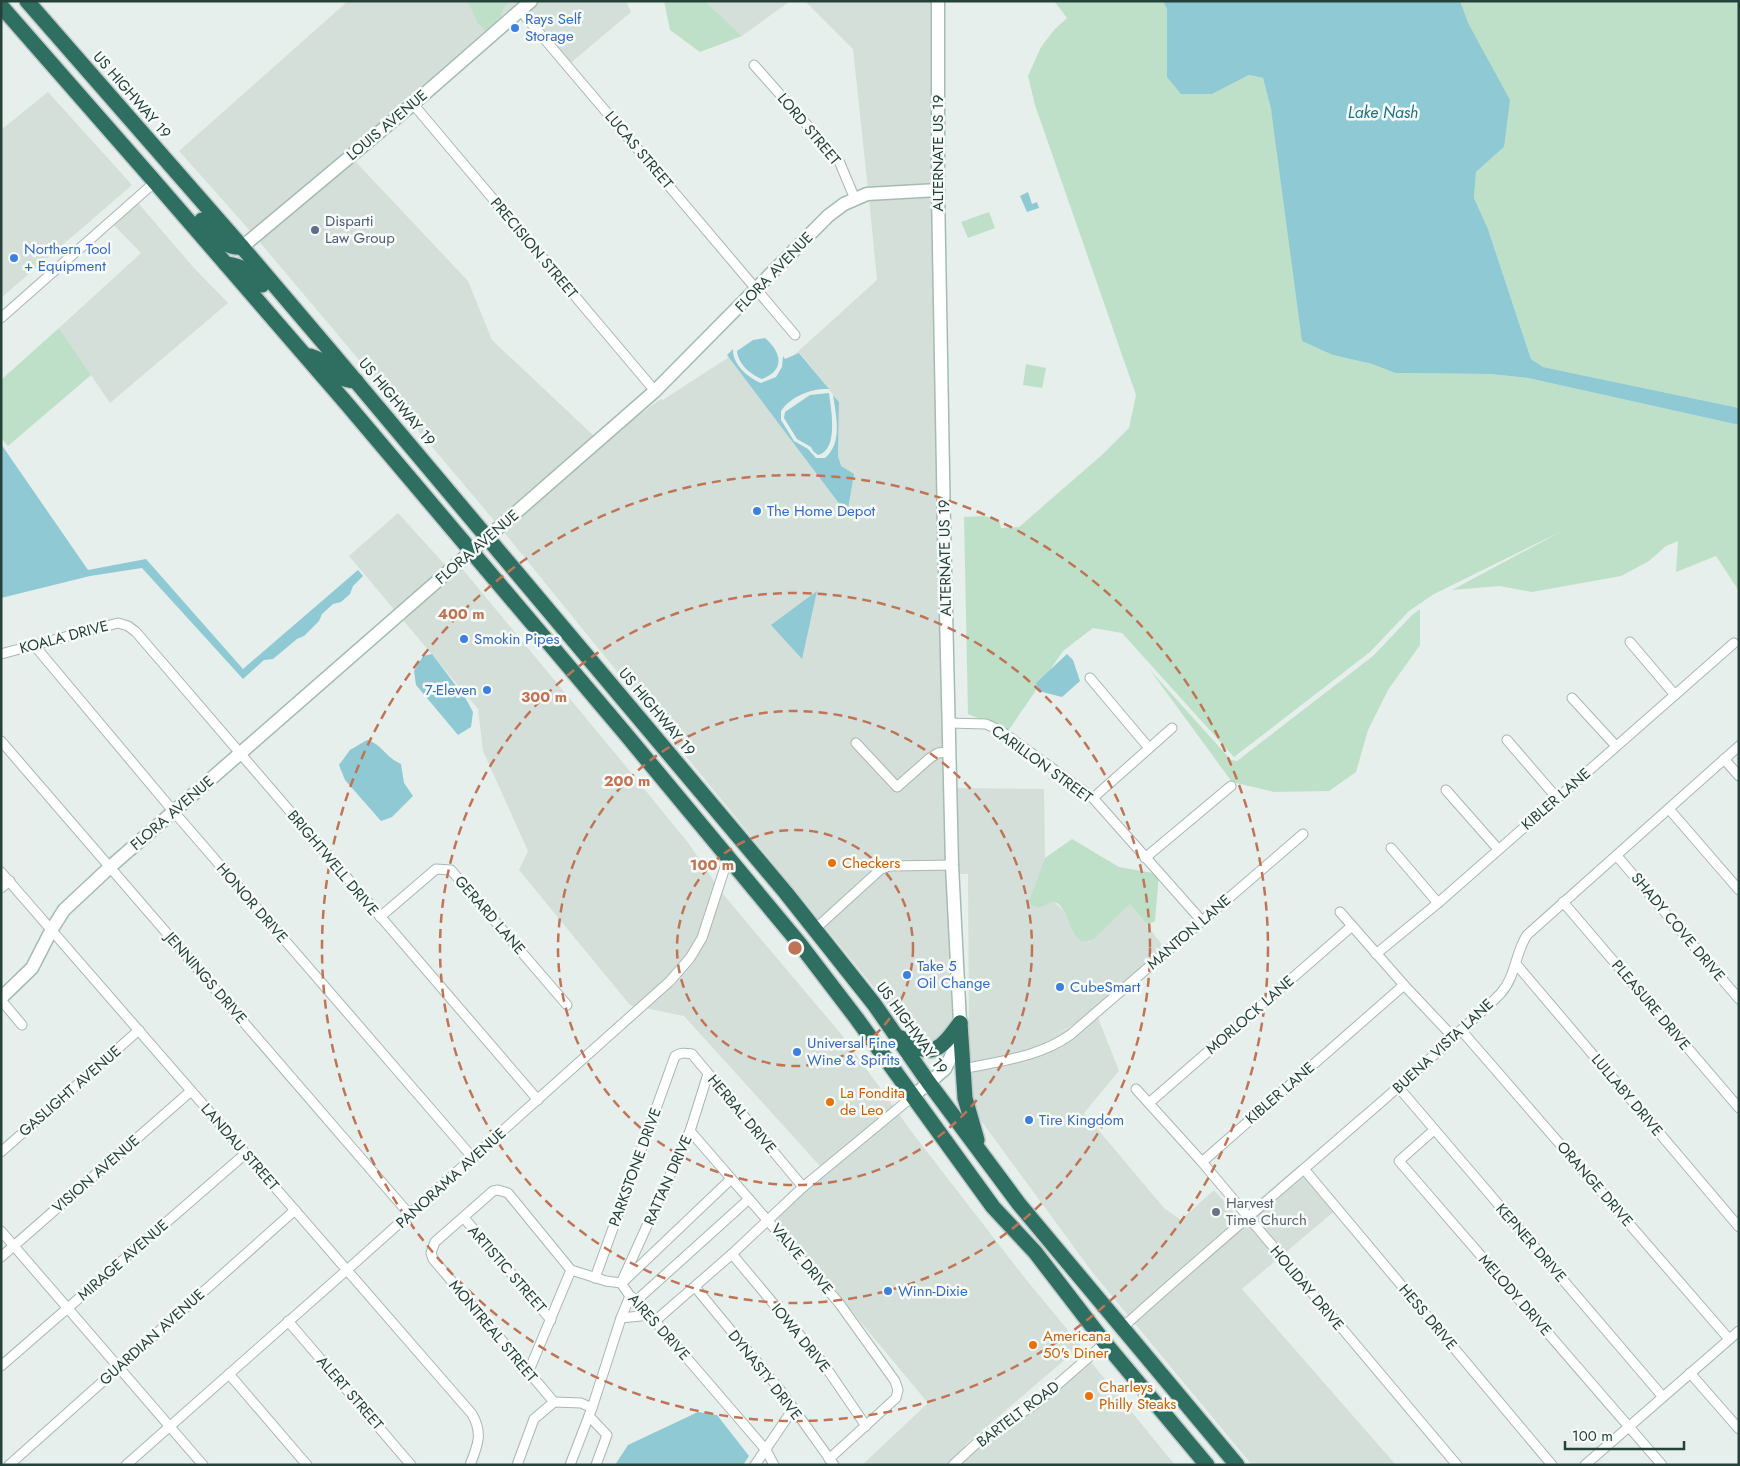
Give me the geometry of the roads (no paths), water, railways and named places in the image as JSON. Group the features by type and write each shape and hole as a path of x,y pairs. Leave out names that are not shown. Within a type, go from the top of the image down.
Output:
{"highway":[{"name":"US HIGHWAY 19","path":"26,2 242,247 816,928 929,1083 1051,1244 1237,1465"},
{"path":"1,6 302,352 624,732 826,978 993,1206 1035,1252 1069,1284 1098,1318 1105,1324 1122,1328"},
{"path":"155,182 178,194 224,242 234,248 242,247"},
{"path":"226,264 241,266 250,272 270,294 290,304"},
{"path":"302,352 325,362 336,375 345,380 356,381"},
{"path":"657,773 678,785 710,822 720,825 726,821"},
{"path":"728,858 735,855 742,856 748,860 801,923 834,952"},
{"path":"894,1033 914,1046 929,1050 936,1049 945,1043 960,1023"},
{"path":"960,1023 965,1098 969,1116 983,1155"},
{"path":"1035,1252 1105,1343 1207,1465"}],"street":[{"name":"LOUIS AVENUE","path":"242,247 413,104 531,1"},
{"name":"ALTERNATE US 19","path":"912,1097 945,1068 949,1062 954,1050 960,1023 952,865 938,190 938,1"},
{"name":"LUCAS STREET","path":"520,10 795,334"},
{"name":"LORD STREET","path":"754,65 838,161 855,198"},
{"name":"PRECISION STREET","path":"413,104 655,391"},
{"path":"1,318 155,182"},
{"name":"FLORA AVENUE","path":"1,999 32,968 64,910 110,867 489,538 655,391 828,216 844,204 867,194 938,190"},
{"name":"KOALA DRIVE","path":"1,654 118,623 128,626"},
{"name":"BRIGHTWELL DRIVE","path":"128,626 136,632 241,753 538,1100"},
{"path":"1630,642 1674,695"},
{"name":"KIBLER LANE","path":"1376,954 1734,643"},
{"name":"HONOR DRIVE","path":"34,645 174,812 474,1158"},
{"path":"1090,678 1149,748"},
{"path":"1572,698 1616,746"},
{"name":"CARILLON STREET","path":"949,723 986,724 1001,731 1093,798 1202,921"},
{"path":"1093,798 1172,728"},
{"path":"1507,740 1557,798"},
{"name":"JENNINGS DRIVE","path":"1,741 410,1215"},
{"path":"856,743 897,787 938,752 950,752"},
{"name":"BUENA VISTA LANE","path":"1122,1328 1399,1088 1501,993 1516,964 1519,950 1527,935 1739,746"},
{"path":"1724,759 1739,776"},
{"path":"1145,858 1232,786"},
{"path":"1446,790 1498,850"},
{"path":"1669,810 1739,890"},
{"name":"MANTON LANE","path":"963,1069 1038,1052 1070,1035 1303,834"},
{"path":"1391,848 1438,902"},
{"name":"SHADY COVE DRIVE","path":"1617,856 1739,999"},
{"name":"PANORAMA AVENUE","path":"126,1465 410,1215 670,981 690,958 702,938 728,858"},
{"path":"816,928 881,870 890,866 952,865"},
{"name":"GERARD LANE","path":"380,917 436,869 451,870 567,1005"},
{"name":"LANDAU STREET","path":"1,872 245,1154 348,1269 472,1414 480,1432 470,1465"},
{"path":"1,888 10,881"},
{"name":"PLEASURE DRIVE","path":"1563,902 1739,1108"},
{"path":"1340,912 1453,1037"},
{"name":"MORLOCK LANE","path":"1149,1103 1352,926"},
{"name":"LULLABY DRIVE","path":"1516,964 1739,1227"},
{"name":"KIBLER LANE","path":"1202,1162 1404,985"},
{"path":"1,999 22,1025"},
{"name":"GASLIGHT AVENUE","path":"1,1152 139,1030"},
{"name":"ORANGE DRIVE","path":"1461,1030 1730,1339"},
{"name":"HERBAL DRIVE","path":"675,1056 682,1052 692,1054 803,1187"},
{"name":"PARKSTONE DRIVE","path":"595,1278 675,1056"},
{"name":"RATTAN DRIVE","path":"621,1283 690,1131 708,1074"},
{"name":"KEPNER DRIVE","path":"1399,1088 1663,1397"},
{"name":"HOLIDAY DRIVE","path":"1136,1089 1202,1162 1247,1218 1457,1465"},
{"name":"VISION AVENUE","path":"1,1257 191,1091"},
{"path":"621,1318 652,1318 695,1287 803,1187 912,1097"},
{"name":"MELODY DRIVE","path":"1434,1130 1399,1162 1662,1465"},
{"name":"VALVE DRIVE","path":"690,1131 839,1304 895,1381 898,1390 896,1398 866,1426"},
{"name":"MIRAGE AVENUE","path":"1,1366 245,1154"},
{"name":"HESS DRIVE","path":"1304,1169 1552,1465"},
{"path":"621,1283 731,1179"},
{"path":"464,1218 493,1191 498,1190 508,1193 571,1270 528,1373"},
{"path":"570,1465 590,1412 621,1318 634,1298 749,1199"},
{"name":"GUARDIAN AVENUE","path":"8,1465 295,1210"},
{"name":"MONTREAL STREET","path":"464,1218 435,1242 431,1253 433,1259 554,1402"},
{"name":"ARTISTIC STREET","path":"464,1218 551,1320"},
{"path":"1,1231 203,1465"},
{"name":"IOWA DRIVE","path":"732,1254 823,1363 866,1426"},
{"name":"AIRES DRIVE","path":"571,1270 606,1281 621,1283 766,1450 774,1465"},
{"name":"DYNASTY DRIVE","path":"695,1287 782,1391 831,1462"},
{"name":"ALERT STREET","path":"288,1322 411,1465"},
{"path":"1586,1465 1739,1330"},
{"name":"BARTELT ROAD","path":"953,1465 979,1441 1034,1405 1105,1343"},
{"path":"1690,1373 1739,1429"},
{"path":"229,1374 307,1465"},
{"path":"517,1465 534,1419 554,1402 582,1402 607,1435 596,1465"},
{"path":"755,1465 784,1420 794,1409"},
{"path":"831,1462 866,1426"}],"water":[{"name":"Lake Nash","path":"1163,1 1460,1 1468,23 1510,100 1504,147 1476,172 1474,198 1488,229 1531,359 1543,367 1739,408 1739,425 1528,378 1490,374 1395,373 1372,364 1333,355 1302,341 1271,109 1263,78 1249,75 1212,94 1181,94 1167,77 1167,9"},
{"path":"1028,192 1032,204 1037,202 1039,208 1027,212 1020,196"},
{"path":"765,338 775,349 779,361 775,371 762,379 746,368 740,360 737,351 753,340"},
{"path":"733,349 735,360 742,370 751,378 761,383 776,377 782,367 783,356 785,359 799,353 829,389 802,394 790,401 781,411 781,420 794,441 808,449 816,458 825,458 831,452 834,445 837,428 833,395 839,402 838,456 841,466 854,474 847,514 727,355"},
{"path":"829,393 832,418 831,437 825,452 818,455 811,447 797,439 784,418 785,412 810,395"},
{"path":"1,444 88,570 146,559 243,669 358,570 363,576 353,586 350,594 341,602 333,604 322,614 319,621 304,636 297,639 273,659 264,660 243,679 142,568 90,576 1,598"},
{"path":"817,591 802,659 771,625"},
{"path":"432,654 466,699 473,712 471,727 458,735 416,685 414,671 423,656"},
{"path":"1067,654 1073,660 1080,681 1062,697 1039,691 1036,683"},
{"path":"367,740 376,744 391,758 401,764 404,783 413,796 392,817 381,821 345,780 339,765 350,750"},
{"path":"698,1412 717,1415 749,1456 743,1465 615,1465 628,1445"}],"place":[{"name":"Rays Self Storage","path":"515,28"},
{"name":"Disparti Law Group","path":"315,230"},
{"name":"Northern Tool + Equipment","path":"14,258"},
{"name":"The Home Depot","path":"757,511"},
{"name":"Smokin Pipes","path":"464,639"},
{"name":"7-Eleven","path":"487,690"},
{"name":"Checkers","path":"832,863"},
{"name":"Take 5 Oil Change","path":"907,975"},
{"name":"CubeSmart","path":"1060,987"},
{"name":"Universal Fine Wine & Spirits","path":"797,1052"},
{"name":"La Fondita de Leo","path":"830,1102"},
{"name":"Tire Kingdom","path":"1029,1120"},
{"name":"Harvest Time Church","path":"1216,1212"},
{"name":"Winn-Dixie","path":"888,1291"},
{"name":"Americana 50's Diner","path":"1033,1345"},
{"name":"Charleys Philly Steaks","path":"1089,1396"}]}
